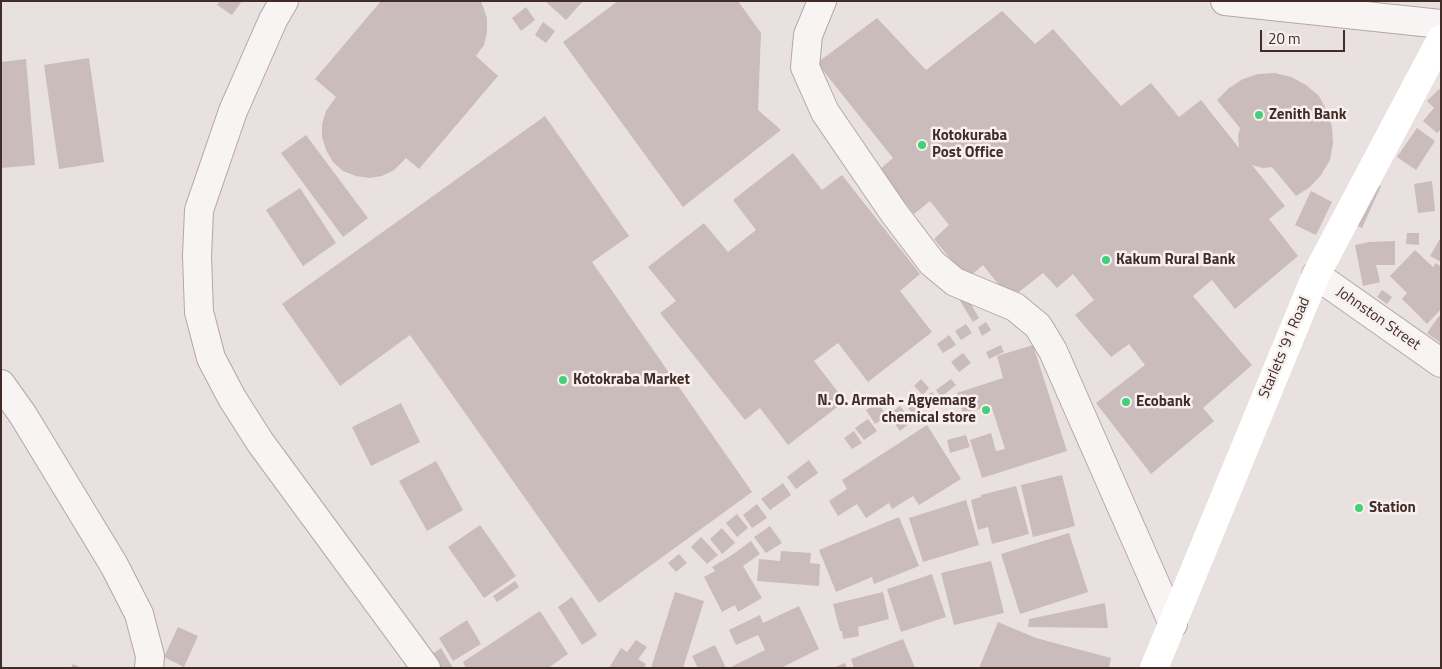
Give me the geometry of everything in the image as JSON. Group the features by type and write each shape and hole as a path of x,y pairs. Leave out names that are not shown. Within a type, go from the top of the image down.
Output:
{"street":[{"path":"284,1 272,20 233,111 200,210 197,256 199,312 211,358 250,428 426,668"},
{"path":"822,1 808,35 805,67 825,112 894,213 932,262 955,282 1016,307 1038,326 1053,351 1173,624"},
{"path":"1225,1 1441,24"},
{"name":"Starlets '91 Road","path":"1154,668 1316,275 1441,39"},
{"name":"Johnston Street","path":"1316,275 1441,363"},
{"path":"1,384 23,415 114,564 139,614 150,656 149,668"}],"building":[{"path":"220,1 242,1 232,15 217,5"},
{"path":"381,1 481,1 487,18 487,32 484,45 476,56 498,76 419,169 406,158 394,170 382,176 369,178 343,171 333,162 326,150 322,137 322,124 326,111 336,97 315,79"},
{"path":"545,1 583,1 566,20"},
{"path":"618,1 738,1 761,33 758,110 781,130 683,207 563,42"},
{"path":"526,7 535,20 521,31 512,18"},
{"path":"1002,11 1035,44 1053,29 1121,106 1151,83 1179,117 1201,100 1239,148 1238,136 1240,128 1217,100 1229,88 1243,79 1258,74 1275,73 1291,77 1306,85 1319,96 1327,111 1332,127 1333,144 1330,160 1321,175 1310,187 1296,196 1272,167 1263,168 1252,165 1285,206 1269,219 1298,256 1235,309 1212,280 1193,296 1252,365 1203,408 1214,421 1151,474 1096,403 1145,365 1129,344 1111,357 1075,315 1094,300 1073,274 1057,288 1043,273 1010,299 983,265 967,279 934,239 949,225 930,201 914,214 879,170 893,158 817,63 877,18 926,70"},
{"path":"543,22 555,31 546,43 535,35"},
{"path":"89,58 104,162 59,169 44,65"},
{"path":"26,59 35,165 1,168 1,62"},
{"path":"1439,89 1441,91 1441,129 1437,133 1423,121 1434,108 1427,101"},
{"path":"545,116 629,236 592,262 752,492 599,603 410,335 340,386 282,304"},
{"path":"1417,128 1435,141 1416,170 1397,157"},
{"path":"306,135 368,218 343,237 281,153"},
{"path":"793,153 822,190 842,175 920,274 900,291 932,332 868,382 838,343 814,361 845,401 788,445 760,408 745,420 660,313 676,301 648,267 704,223 728,252 756,230 733,200"},
{"path":"1432,181 1435,211 1418,213 1414,184"},
{"path":"1371,182 1381,186 1362,228 1353,224"},
{"path":"300,188 336,243 303,266 266,210"},
{"path":"1311,191 1332,202 1316,235 1295,225"},
{"path":"1407,233 1419,233 1419,245 1406,244"},
{"path":"1441,237 1441,262 1430,256"},
{"path":"1395,241 1395,265 1376,265 1380,282 1363,286 1355,245 1369,242"},
{"path":"1415,250 1433,267 1436,263 1441,267 1441,309 1427,324 1402,299 1407,293 1390,276"},
{"path":"1382,290 1392,297 1387,304 1377,297"},
{"path":"964,292 979,318 973,322 957,296"},
{"path":"1439,316 1441,318 1441,343 1427,333"},
{"path":"986,322 991,330 982,336 978,327"},
{"path":"966,324 972,333 961,340 955,331"},
{"path":"949,335 956,345 943,353 937,344"},
{"path":"1001,345 1004,352 989,359 986,352"},
{"path":"1033,345 1067,451 982,478 970,440 991,433 996,451 1005,449 991,405 963,414 957,393 1003,378 997,356"},
{"path":"963,353 971,363 959,372 951,362"},
{"path":"921,379 929,388 923,395 914,386"},
{"path":"951,379 956,385 941,397 936,390"},
{"path":"932,392 939,401 926,411 919,402"},
{"path":"913,399 922,411 915,417 906,405"},
{"path":"401,403 420,442 371,466 352,427"},
{"path":"878,403 887,416 875,424 866,410"},
{"path":"900,406 912,421 900,431 888,415"},
{"path":"868,419 877,431 864,440 855,428"},
{"path":"927,425 961,479 919,505 913,496 892,509 889,503 866,518 857,504 838,516 829,501 847,489 842,480"},
{"path":"854,431 862,443 852,449 844,438"},
{"path":"966,435 970,447 950,453 947,440"},
{"path":"809,460 818,473 796,489 787,477"},
{"path":"436,461 463,510 427,531 399,481"},
{"path":"1062,475 1075,526 1033,537 1021,485"},
{"path":"783,483 791,495 770,510 761,499"},
{"path":"1016,486 1029,534 992,544 988,527 978,530 971,500 981,497 981,495"},
{"path":"966,500 979,545 923,562 909,518"},
{"path":"757,504 767,518 752,528 743,515"},
{"path":"737,514 748,528 737,537 726,523"},
{"path":"899,517 919,566 874,584 872,577 836,592 819,550"},
{"path":"480,525 516,576 484,598 448,547"},
{"path":"770,526 782,543 766,553 754,537"},
{"path":"722,528 735,543 722,554 710,539"},
{"path":"1069,533 1088,592 1020,614 1001,554"},
{"path":"701,537 718,555 707,564 691,547"},
{"path":"751,541 760,554 743,566 762,598 738,612 735,605 722,612 704,577 715,571 712,567"},
{"path":"781,551 811,553 810,563 820,564 819,586 757,581 759,559 780,561"},
{"path":"679,554 687,563 676,572 668,563"},
{"path":"991,561 1004,613 954,625 941,573"},
{"path":"932,574 946,617 901,632 887,589"},
{"path":"515,581 519,587 497,602 493,596"},
{"path":"675,592 704,601 683,668 651,668"},
{"path":"883,592 889,619 858,627 859,636 843,639 833,604"},
{"path":"572,597 597,635 582,645 558,607"},
{"path":"1105,603 1108,628 1028,627 1029,619"},
{"path":"799,606 819,649 781,668 729,668 765,650 758,635 736,645 729,630 760,615 763,623"},
{"path":"540,611 568,654 548,668 466,668 463,662"},
{"path":"467,620 481,644 453,661 439,638"},
{"path":"998,622 1036,638 1111,658 1109,668 979,668"},
{"path":"178,627 198,636 184,667 164,657"},
{"path":"903,639 915,668 854,668 851,659"},
{"path":"636,640 647,647 638,659 646,664 644,668 609,668 621,648 627,652"},
{"path":"715,645 726,668 698,668 692,656"},
{"path":"441,648 453,668 439,668 431,655"},
{"path":"845,663 847,668 833,668"},
{"path":"73,664 82,668 71,668"}],"place":[{"name":"Zenith Bank","path":"1259,115"},
{"name":"Kotokuraba Post Office","path":"922,145"},
{"name":"Kakum Rural Bank","path":"1106,260"},
{"name":"Kotokraba Market","path":"563,380"},
{"name":"Ecobank","path":"1126,402"},
{"name":"N. O. Armah - Agyemang chemical store","path":"986,410"},
{"name":"Station","path":"1359,508"}]}
